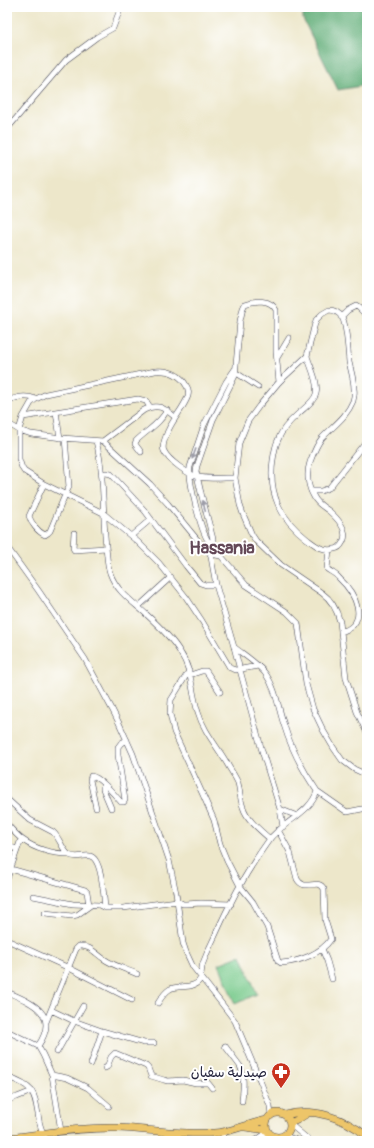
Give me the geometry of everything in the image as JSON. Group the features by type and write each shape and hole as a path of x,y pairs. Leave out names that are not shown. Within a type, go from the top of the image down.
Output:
{"main road":[{"path":"7,1138 79,1128 116,1128 195,1133 225,1132 245,1127 278,1113 285,1115 293,1113 317,1112 348,1124 367,1136"},
{"path":"290,1124 308,1113"},
{"path":"245,1127 282,1138 288,1133 290,1124 285,1115"},
{"path":"269,1117 266,1123 269,1134"}],"street":[{"path":"7,129 66,60 97,37 113,28 121,7"},
{"path":"211,549 199,518 190,474 191,462 201,434 234,379 241,314 244,305 249,302 258,301 268,303 272,304 275,308 277,314 278,382"},
{"path":"341,317 348,310 356,306 367,316"},
{"path":"332,310 337,312 345,327 354,395 345,414 322,438 309,466 308,474 308,480 314,498 330,512 340,523 344,531 344,539 340,546 329,550 317,546 292,525 280,509 272,484 274,449 282,430 305,408 314,398 316,393 317,388 315,379 307,356 314,327 319,316 326,311 332,310"},
{"path":"277,358 289,338"},
{"path":"307,356 278,382 252,415 239,443 235,478 241,510 256,541 281,565 329,598 338,616 346,678 357,712 367,733"},
{"path":"235,370 258,387"},
{"path":"235,478 198,477 190,474 170,458 164,451 166,434 186,399 188,390 180,376 163,371 155,371 46,394 31,403 23,417 19,430 19,459 24,472 65,495 103,513 131,536 171,577 202,621 229,667 235,670 240,670 258,666"},
{"path":"7,401 22,396 36,399"},
{"path":"23,417 138,399 146,401 150,407"},
{"path":"7,423 19,430 31,434 103,441 150,407 167,410 175,417"},
{"path":"216,408 197,466 201,492 213,539 211,564 280,809 280,828 290,852 297,879 300,883 305,885 319,883 324,889 325,920 331,939 322,949 300,959 284,963 280,962 267,927 252,902 240,886 220,844 214,820 174,732 171,722 171,700 190,673 206,671 220,692"},
{"path":"141,452 135,444 136,440 158,422 167,410"},
{"path":"44,484 29,519 42,534 46,534 49,532 69,487 63,438 56,412"},
{"path":"201,434 207,436"},
{"path":"311,491 321,492 329,488 367,440"},
{"path":"96,441 101,474 106,548 108,564 113,580 128,599 166,634 179,650 190,673 193,695 201,721 238,783 243,808 256,826 270,839"},
{"path":"103,441 150,484 200,543 221,556 246,585 287,612 298,623 306,684 313,709 330,742 342,760 354,769 367,775"},
{"path":"101,474 109,473 114,476 145,511 200,583 206,585 216,585"},
{"path":"131,536 151,519"},
{"path":"74,532 72,548 74,550 106,548"},
{"path":"7,547 85,659 127,740 169,860 174,882 183,943 186,952 193,967 235,1021 270,1106 269,1117"},
{"path":"329,550 326,566 327,569 345,584 353,595 358,608 356,623 349,629 341,632"},
{"path":"138,607 171,577"},
{"path":"234,647 258,666 272,685 291,746 317,791 347,812 367,808"},
{"path":"96,808 90,776 97,777 121,802 124,801 118,749 120,744 127,740"},
{"path":"103,783 103,789 110,808"},
{"path":"158,1003 172,988 189,986 199,981 204,959 240,886 270,839 280,828 297,816 313,800 317,791"},
{"path":"7,799 30,820 53,832 68,854"},
{"path":"280,809 297,816"},
{"path":"7,824 21,839 31,845 51,852 80,857 92,857 98,865 105,908"},
{"path":"7,879 8,868 21,839"},
{"path":"7,846 17,849"},
{"path":"8,868 85,890 87,892 90,905"},
{"path":"33,896 73,904 99,905 105,908 123,908 177,900 183,904 232,902"},
{"path":"45,913 72,916 77,915 90,905"},
{"path":"7,940 132,1000"},
{"path":"38,1046 43,1039 46,1022 78,947 82,945 92,950 104,960 137,974"},
{"path":"322,949 332,979"},
{"path":"7,992 33,1005 44,1014 46,1022"},
{"path":"57,1052 83,1006"},
{"path":"51,1010 74,1022 102,1031 144,1043 154,1043"},
{"path":"7,1031 38,1046 43,1055 52,1075 61,1131"},
{"path":"91,1064 102,1031"},
{"path":"224,1046 242,1069 242,1101"},
{"path":"105,1068 115,1053 146,1066 153,1077 168,1081 183,1080 196,1083 208,1083 212,1088"},
{"path":"52,1075 67,1078 88,1088 109,1106"},
{"path":"7,1077 24,1083 32,1091 46,1141"},
{"path":"7,1100 32,1091"},
{"path":"290,1124 310,1141"},
{"path":"221,1141 225,1132"},
{"path":"254,1141 269,1134"},
{"path":"282,1138 300,1141"}],"green space":[{"path":"303,7 367,7 367,85 338,90 303,19"},
{"path":"241,955 257,994 235,1004 219,964"}],"place":[{"name":"صيدلية سفيان","path":"281,1089"}],"district":[{"name":"Hassania","path":"222,548"}]}
